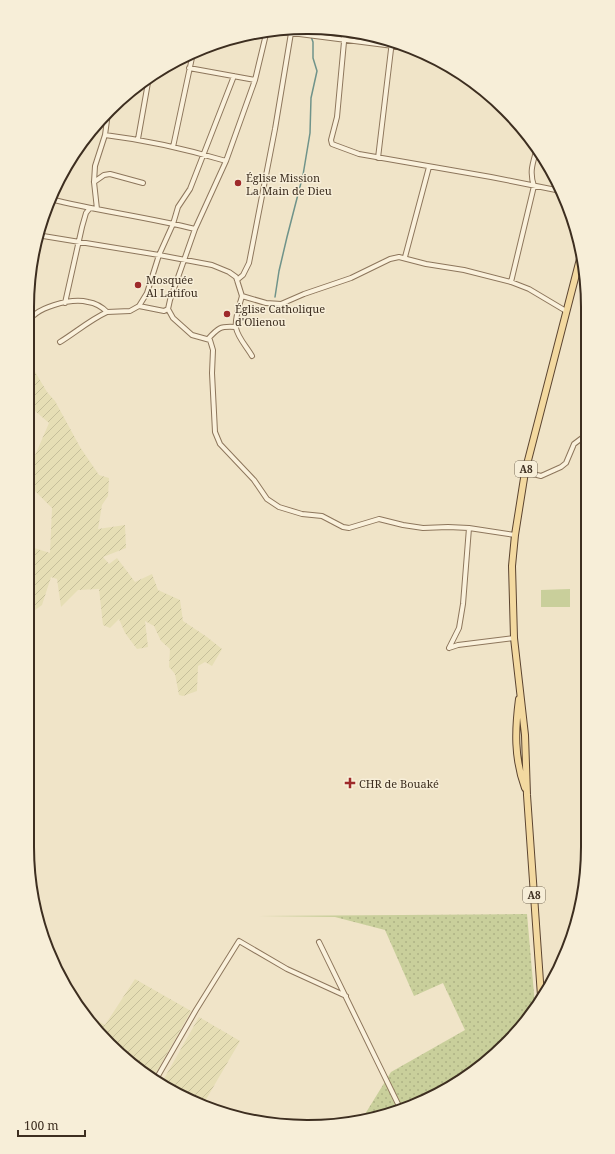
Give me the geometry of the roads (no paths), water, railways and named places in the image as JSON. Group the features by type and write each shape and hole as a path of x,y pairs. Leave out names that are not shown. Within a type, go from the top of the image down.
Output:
{"main road":[{"name":"A8","path":"541,989 527,795 525,735 514,638 512,566 515,535 525,472 578,266"},
{"name":"A8","path":"520,690 515,744 518,766 527,795"}],"street":[{"path":"301,34 373,42"},
{"path":"237,280 243,275 248,263 275,129 291,35"},
{"path":"344,36 338,112 331,142 359,154 554,190"},
{"path":"265,37 255,80 226,161 195,229 170,300 168,310 173,318 192,335 210,340 213,350 212,373 215,432 220,444 254,480 267,499 279,507 302,514 322,516 343,527 349,528 379,519 423,528 469,528 515,535"},
{"path":"378,158 391,48"},
{"path":"173,147 191,60"},
{"path":"189,68 255,80"},
{"path":"60,342 94,318 107,312 130,311 139,306 147,293 158,255 173,224 178,208 190,189 202,154 234,76"},
{"path":"138,139 147,86"},
{"path":"97,210 94,182 95,166 105,136 107,122"},
{"path":"105,136 138,139 226,161"},
{"path":"511,282 534,186 531,177 531,170 535,156"},
{"path":"405,258 429,167"},
{"path":"94,182 104,174 110,174 143,183"},
{"path":"56,200 195,229"},
{"path":"65,303 86,213 90,208"},
{"path":"43,236 212,265 229,272 236,277 242,296 235,327 252,356"},
{"path":"242,296 266,303 281,304 304,294 351,278 390,259 399,257 426,264 464,270 511,282 529,289 566,311"},
{"path":"34,315 46,307 65,303 88,302 102,307 107,312"},
{"path":"139,306 164,312 168,310"},
{"path":"208,339 217,329 223,326 235,327"},
{"path":"525,472 541,476 561,467 566,462 574,444 581,439"},
{"path":"469,528 463,604 459,628 449,648 458,645 514,638"},
{"path":"158,1075 196,1010 239,941 287,969 346,996"},
{"path":"320,942 398,1104"}],"waterway":[{"path":"275,297 279,271 303,175 310,133 311,98 317,71 313,58 313,42 310,34"}],"place":[{"name":"Église Mission La Main de Dieu","path":"238,183"},
{"name":"Mosquée Al Latifou","path":"138,285"},
{"name":"Église Catholique d'Olienou","path":"227,314"},
{"name":"CHR de Bouaké","path":"350,783"}]}
